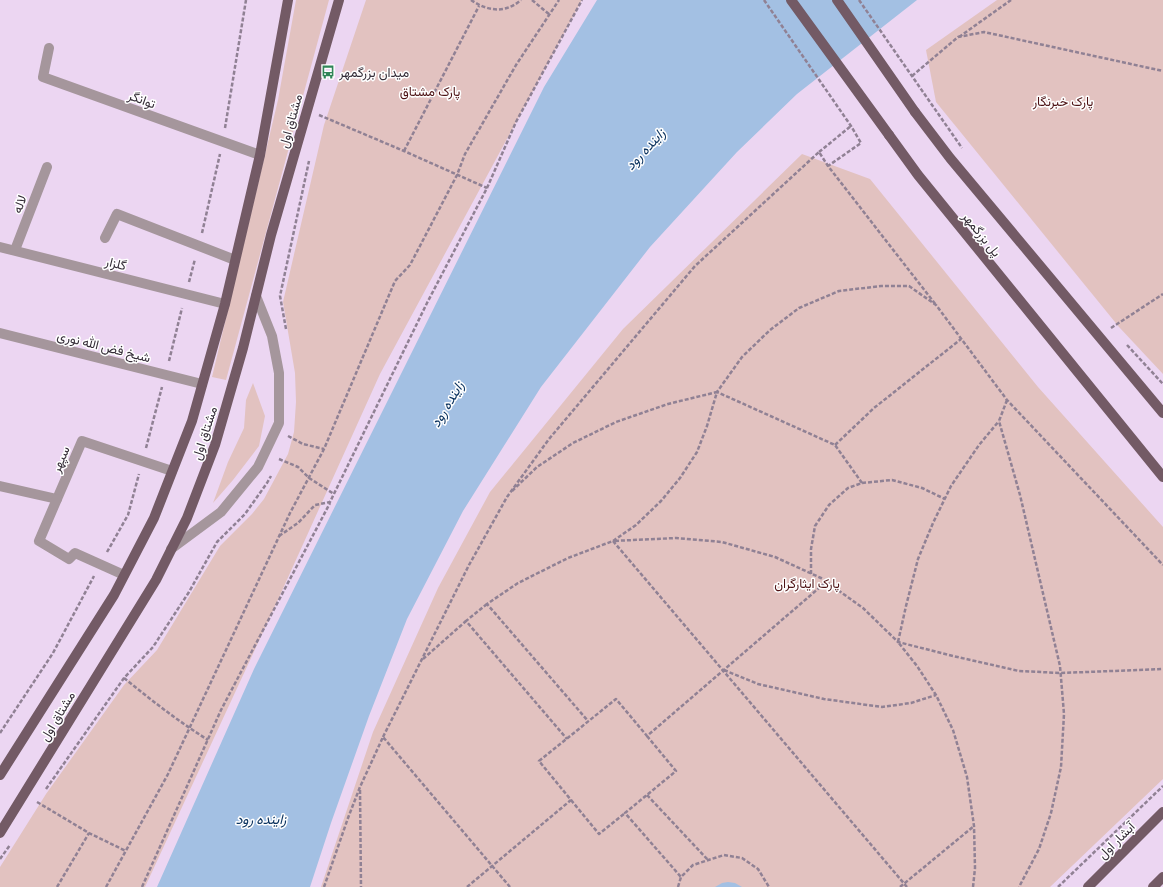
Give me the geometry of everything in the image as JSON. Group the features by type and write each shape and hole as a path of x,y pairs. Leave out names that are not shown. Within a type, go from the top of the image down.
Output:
{"main road":[{"name":"مشتاق اول","path":"0,775 114,595 154,518 192,421 225,304 260,155 288,0"},
{"name":"مشتاق اول","path":"0,834 156,580 187,518 215,445 243,348 271,235 338,0"},
{"name":"پل بزرگمهر","path":"792,0 918,175 1163,476"},
{"name":"پل بزرگمهر","path":"837,0 914,112 950,158 1163,413"},
{"name":"آبشار اول","path":"1088,887 1163,812"}],"street":[{"name":"توانگر","path":"49,48 43,77 260,155"},
{"name":"لاله","path":"15,250 47,167"},
{"path":"105,238 117,214 235,260"},
{"name":"گلزار","path":"0,247 225,304"},
{"path":"171,549 221,512 258,468 279,423 279,373 272,336 256,296"},
{"name":"شیخ فض الله نوری","path":"0,333 202,384"},
{"name":"سپهر","path":"57,499 82,441 172,471"},
{"path":"0,486 57,499 39,541 69,559 75,553 124,575"}],"path":[{"path":"471,0 479,6 492,10 505,9 517,4 521,0"},
{"path":"532,0 550,15"},
{"path":"106,887 168,774 279,536 324,449 395,280 410,266 457,175 465,154 516,65 559,0"},
{"path":"142,887 224,703 330,502 427,303 486,188 516,122 582,0"},
{"path":"764,0 851,126 861,143 828,166"},
{"path":"859,0 912,76 958,37 1010,0"},
{"path":"404,151 479,6"},
{"path":"958,37 984,32 1163,71"},
{"path":"317,122 319,115 486,188"},
{"path":"324,887 360,787 469,565 507,497 549,439 695,266 819,152 851,126"},
{"path":"819,152 828,166 936,304 1007,400 1163,565"},
{"path":"280,296 309,160"},
{"path":"422,660 486,604 518,583 568,558 614,541 636,525 661,501 680,478 697,452 707,426 717,392 742,357 770,330 799,308 838,291 881,286 909,286 936,304"},
{"path":"1111,328 1163,294"},
{"path":"835,445 874,408 961,339"},
{"path":"507,497 537,467 573,443 616,422 668,404 717,392 835,445 862,483"},
{"path":"898,642 918,559 933,523 951,486 979,445 998,421 1007,400"},
{"path":"998,421 1020,495 1058,659 1064,714 1061,767 1051,813 1039,849 1019,887"},
{"path":"287,435 303,444 324,449"},
{"path":"279,459 298,467 308,478 334,494"},
{"path":"811,574 811,549 815,526 829,505 848,488 862,483 892,480 922,488 945,499"},
{"path":"279,536 298,523 315,504 330,502"},
{"path":"614,541 676,538 722,542 775,557 826,582 863,608 898,642 918,666 936,695 953,730 967,777 974,826 976,868 973,887"},
{"path":"614,541 907,887"},
{"path":"647,736 826,582"},
{"path":"486,604 588,722"},
{"path":"466,621 567,739"},
{"path":"898,642 1019,671 1060,673 1163,669"},
{"path":"723,670 758,684 824,699 882,707 911,703 936,695"},
{"path":"44,792 124,678 157,705 208,740"},
{"path":"616,698 676,771 600,834 539,761 588,722 616,698"},
{"path":"383,738 510,887"},
{"path":"1058,887 1163,786"},
{"path":"360,787 361,887"},
{"path":"647,795 708,860"},
{"path":"33,808 41,797"},
{"path":"467,887 571,800"},
{"path":"37,802 89,833 126,851"},
{"path":"625,813 681,877"},
{"path":"900,887 974,826"},
{"path":"57,887 89,833"},
{"path":"0,859 12,840"},
{"path":"678,887 681,877 693,865 724,854 742,858 758,869 769,887"}],"green space":[{"path":"296,0 329,0 226,380 212,377 278,100"},
{"name":"پارک مشتاق","path":"366,0 582,0 380,374 276,604 145,887 0,887 0,867 46,794 124,685 157,650 220,546 252,514 264,499 288,454 294,432 296,402 295,373 283,302 324,125"},
{"name":"پارک خبرنگار","path":"997,0 1163,0 1163,374 1119,327 936,102 926,50"},
{"name":"پارک ایثارگران","path":"802,154 870,179 1038,387 1163,527 1163,779 1050,887 321,887 373,732 438,588 490,492 623,329"},
{"path":"253,383 265,416 259,446 213,503 228,462 244,428 246,400"}],"water":[{"name":"زاینده رود","path":"597,0 917,0 797,94 737,152 650,247 541,387 463,511 407,619 369,716 310,887 157,887 254,669 544,87"},
{"path":"722,883 735,883 742,887 715,887"}],"place":[{"name":"میدان بزرگمهر","path":"328,72"}]}
